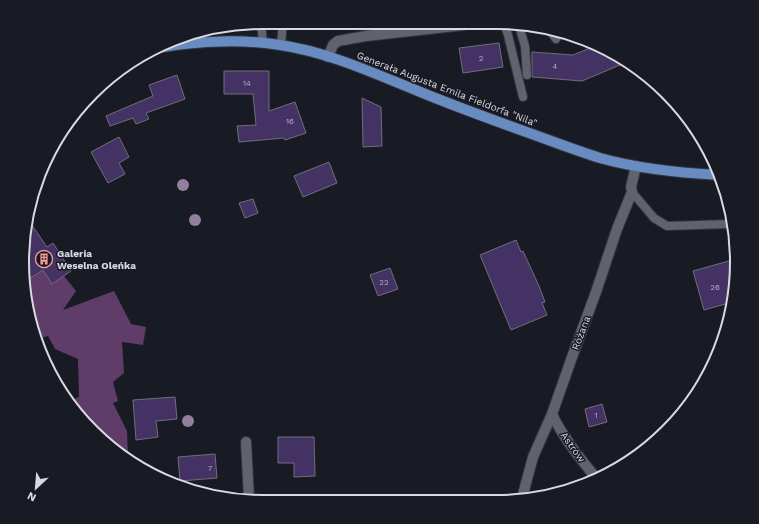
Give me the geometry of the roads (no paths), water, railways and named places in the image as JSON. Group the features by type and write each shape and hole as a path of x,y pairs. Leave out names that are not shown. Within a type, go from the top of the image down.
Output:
{"main road":[{"name":"Generała Augusta Emila Fieldorfa \"Nila\"","path":"176,46 212,42 263,43 309,51 353,65 500,123 601,158 636,166 694,174 713,175"}],"street":[{"path":"328,57 333,45 338,41 366,36 428,29"},
{"name":"Różana","path":"523,494 533,457 552,414 632,192 631,187 636,166"},
{"name":"Astrów","path":"552,414 569,443 593,474"},
{"path":"246,442 249,495"}],"lane":[{"path":"262,29 263,43"},
{"path":"281,45 282,29"},
{"path":"505,29 523,97"},
{"path":"520,30 525,46 527,75"},
{"path":"632,192 654,218 667,226 727,224"}],"place":[{"name":"Galeria Weselna Oleńka","path":"44,259"}]}
